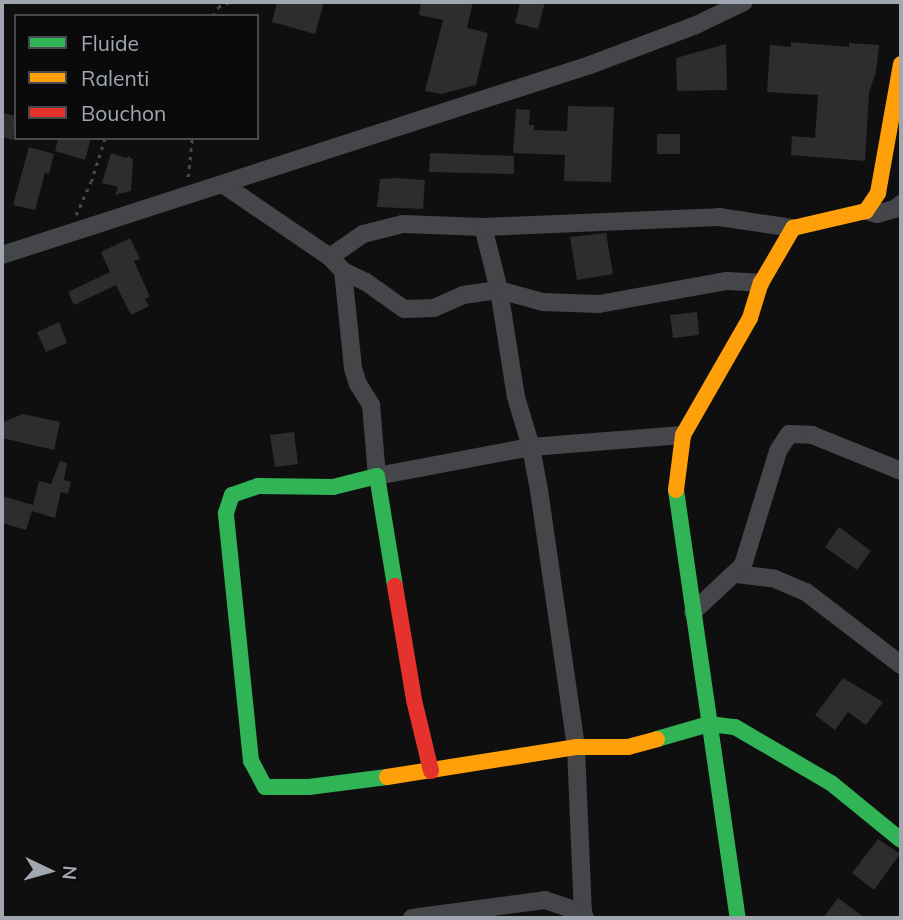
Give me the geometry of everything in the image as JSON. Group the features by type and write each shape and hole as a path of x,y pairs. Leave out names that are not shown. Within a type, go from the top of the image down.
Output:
{"street":[{"path":"2,255 590,65 694,26 744,2"},
{"path":"866,211 878,193 901,64"},
{"path":"223,185 330,257 343,271 366,282 404,309 434,308 463,295 499,290 543,302 599,304 727,281 761,283"},
{"path":"330,257 363,234 391,226 483,227 719,218 793,228 866,211 877,214 895,209 901,204"},
{"path":"412,918 545,900 584,916 576,747 531,447 516,397 499,290 483,227"},
{"path":"738,918 675,486 682,435 750,318 761,283 793,228"},
{"path":"343,271 354,368 358,384 371,405 377,476 414,701 431,771"},
{"path":"693,612 737,574 743,565 778,451 789,434 812,435 901,471"},
{"path":"682,435 531,447 333,487 258,486 232,495 226,513 251,761 265,787 309,787 431,771 576,747 628,747 709,724 735,727 831,783 901,840"},
{"path":"737,574 775,579 806,592 901,665"}],"path":[{"path":"214,14 218,7 230,2"},
{"path":"67,233 91,182 104,140"},
{"path":"187,195 192,140"}],"building":[{"path":"277,2 324,2 315,34 272,22"},
{"path":"421,2 473,2 467,28 488,33 476,85 441,94 425,91 443,20 419,15"},
{"path":"520,2 545,2 538,29 515,23"},
{"path":"791,42 849,47 849,43 879,45 876,72 869,92 865,161 791,155 792,136 815,138 818,95 767,92 770,45 791,47"},
{"path":"726,44 727,90 677,91 676,58"},
{"path":"568,106 614,107 611,182 564,181 565,155 513,153 516,109 530,110 529,125 534,125 534,130 567,131"},
{"path":"2,113 14,116 13,140 2,137"},
{"path":"657,134 680,134 680,154 657,154"},
{"path":"58,140 90,140 85,160 55,151"},
{"path":"29,147 54,154 49,174 45,173 35,210 13,205"},
{"path":"111,153 126,158 129,156 133,160 131,191 115,195 118,187 102,183"},
{"path":"430,153 514,156 514,174 429,172"},
{"path":"380,179 425,180 423,209 377,207"},
{"path":"606,233 613,274 577,280 570,237"},
{"path":"130,238 140,259 134,261 150,297 145,299 149,306 131,315 116,285 74,305 68,292 110,272 101,252"},
{"path":"697,312 699,335 673,338 670,315"},
{"path":"59,322 67,343 46,352 37,332"},
{"path":"23,414 60,422 54,450 2,438 3,422"},
{"path":"294,432 298,464 275,467 270,435"},
{"path":"60,461 67,463 64,480 71,482 68,494 61,492 55,518 32,511 26,530 2,523 2,496 33,505 39,481 51,484"},
{"path":"839,527 871,551 857,570 825,547"},
{"path":"843,678 883,702 866,725 848,712 835,730 815,715"},
{"path":"878,839 900,854 874,890 852,873"},
{"path":"838,898 865,918 823,918"}],"traffic: fast":[{"path":"387,777 309,787 265,787 251,761 226,513 232,495 258,486 333,487 377,476 395,586"},
{"path":"676,490 738,918"},
{"path":"657,739 709,724 735,727 831,783 901,840"}],"traffic: slow":[{"path":"676,490 683,435 750,318 761,283 793,228 866,211 878,193 901,64"},
{"path":"387,777 576,747 628,747 657,739"}],"traffic: jam":[{"path":"395,586 414,700 431,771"}]}
